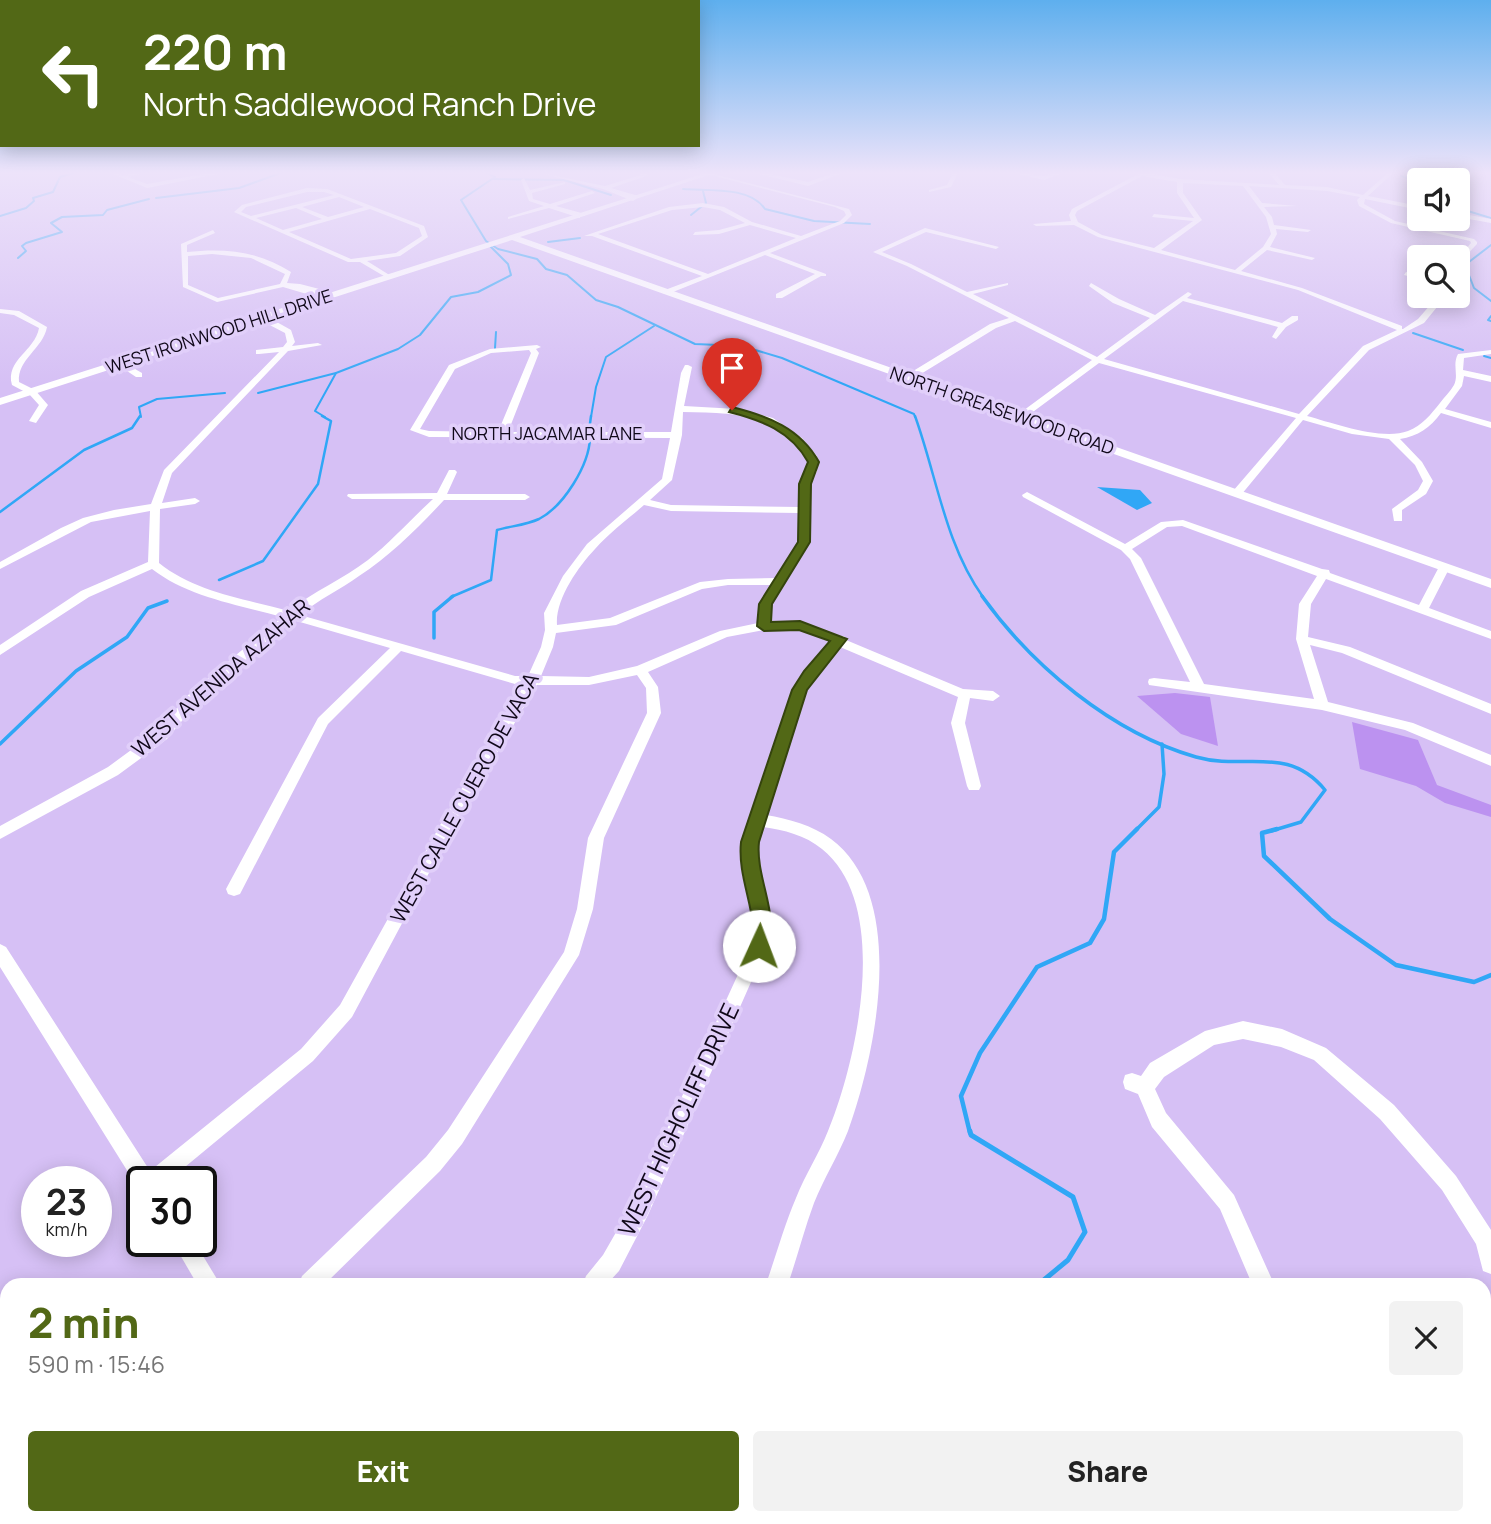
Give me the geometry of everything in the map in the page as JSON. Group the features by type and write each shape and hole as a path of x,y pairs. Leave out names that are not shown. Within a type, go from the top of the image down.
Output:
{"street":[{"path":"185,242 183,284 217,300 283,284 327,298"},
{"path":"306,242 350,261 363,261 398,255 417,242"},
{"name":"WEST IRONWOOD HILL DRIVE","path":"0,402 501,242"},
{"name":"NORTH GREASEWOOD ROAD","path":"514,242 667,292 1491,584"},
{"path":"608,242 708,276"},
{"path":"667,292 791,242"},
{"path":"897,242 874,253 908,264 1098,360 1352,431 1392,436 1412,434 1426,428 1459,383 1457,362 1461,356 1491,352"},
{"path":"977,242 996,247"},
{"path":"1122,242 1315,294 1402,329"},
{"path":"1155,251 1168,242"},
{"path":"1237,272 1272,242"},
{"path":"1266,248 1312,258"},
{"path":"184,254 230,251 251,254 289,273 283,284"},
{"path":"764,253 821,275 779,296"},
{"path":"374,259 400,274"},
{"path":"363,261 389,277"},
{"path":"966,294 1006,284"},
{"path":"1091,285 1116,301 1155,318"},
{"path":"1019,418 1185,297 1283,326"},
{"path":"1237,493 1302,416 1366,348 1420,321 1431,308"},
{"path":"0,311 16,313 43,327 43,337 32,352 15,365 13,373 15,383 32,392 44,405 33,421"},
{"path":"1276,337 1283,326 1294,318"},
{"path":"259,319 279,334 286,349"},
{"path":"908,378 993,326 1015,319"},
{"path":"259,352 318,345"},
{"name":"NORTH JACAMAR LANE","path":"502,434 535,348 490,351 452,367 415,426 418,432 502,434 677,435"},
{"path":"153,564 156,506 167,472 286,349"},
{"path":"121,363 139,375"},
{"name":"WEST CALLE CUERO DE VACA","path":"171,1166 327,1035 346,1011 449,822 509,727 532,681 551,630 550,613 583,556 667,480 681,410 682,378 688,368"},
{"path":"1459,372 1491,379"},
{"path":"681,410 732,410 760,415 797,441 813,462 805,484 804,510 807,522 804,542 765,604 764,626"},
{"path":"1439,410 1491,425"},
{"path":"1392,436 1419,464 1428,481 1422,492 1397,509 1398,519"},
{"name":"WEST AVENIDA AZAHAR","path":"0,833 113,771 152,742 195,696 313,598 373,561 440,497 452,472"},
{"path":"1027,495 1125,548 1135,558 1198,685"},
{"path":"352,496 525,497"},
{"path":"0,566 87,520 195,501"},
{"path":"644,502 671,508 804,510"},
{"path":"1125,548 1177,521 1325,572 1491,635"},
{"path":"153,564 172,579 194,589 481,673 532,681 589,681 640,670 724,634 764,626 800,625 840,639 965,693 993,696"},
{"path":"0,652 85,594 153,564"},
{"path":"1423,609 1444,567"},
{"path":"1322,705 1302,639 1305,604 1325,572"},
{"path":"551,630 612,622 700,586 728,582 778,582"},
{"name":"WEST HIGHCLIFF DRIVE","path":"599,1278 611,1263 640,1208 759,946 763,928 748,859 758,820 800,690 809,674 840,639"},
{"path":"1302,639 1346,650 1491,709"},
{"path":"234,889 323,721 397,649"},
{"path":"316,1278 433,1164 455,1137 571,955 585,909 596,838 654,713 652,687 640,670"},
{"path":"1154,682 1198,685 1322,705 1409,726 1491,761"},
{"path":"965,693 958,723 974,786"},
{"path":"758,820 802,830 835,850 852,871 866,904 874,958 870,1006 851,1093 838,1132 806,1199 780,1278"},
{"path":"0,952 136,1166"},
{"path":"1260,1278 1227,1202 1159,1119 1138,1084 1211,1037 1243,1030 1282,1038 1320,1054 1387,1112 1449,1183 1485,1240 1491,1263"},
{"path":"192,1257 205,1278"}],"shaded area":[{"path":"1175,693 1210,697 1218,746 1181,734 1137,696"},
{"path":"1352,722 1418,740 1437,785 1491,805 1491,817 1445,803 1416,786 1360,769"}],"water":[{"path":"1097,487 1140,490 1152,503 1137,510"}],"waterway":[{"path":"18,258 26,251 22,246 29,242"},
{"path":"488,242 498,249 537,259 546,269 567,275 596,300 618,307 695,344 742,346 782,358 914,414 915,417"},
{"path":"336,373 398,349 420,335 451,297 478,292 511,275 508,264 488,244"},
{"path":"1491,245 1465,265 1474,288 1491,301"},
{"path":"1491,316 1488,320 1491,321"},
{"path":"591,417 596,387 606,357 654,326"},
{"path":"495,348 496,332"},
{"path":"1413,333 1463,350"},
{"path":"1484,356 1491,358"},
{"path":"258,393 336,373"},
{"path":"325,417 315,411 336,373"},
{"path":"141,417 139,407 157,399 225,393"},
{"path":"0,512 84,450 132,428 140,416"},
{"path":"219,580 263,561 318,484 331,421 322,416"},
{"path":"589,431 591,416"},
{"path":"915,416 959,555 983,597"},
{"path":"453,596 491,580 497,530 539,519 566,495 580,472 589,449 590,438"},
{"path":"434,638 434,612 453,596"},
{"path":"982,596 1025,647 1076,694 1134,732 1162,745"},
{"path":"0,744 76,671 127,637 148,608 167,601"},
{"path":"970,1133 961,1096 980,1053 1037,967 1090,943 1104,919 1114,852 1159,807 1164,774 1162,745"},
{"path":"1162,745 1214,761 1280,763 1296,767 1311,776 1325,790 1301,822 1271,831"},
{"path":"1277,829 1262,833 1264,856 1330,919 1396,965 1474,982 1491,975"},
{"path":"970,1131 971,1135 1073,1197 1085,1232 1068,1260 1046,1278"}],"route":[{"path":"732,410 760,415 770,420 806,447 813,462 812,471 805,484 804,510 807,522 804,542 765,604 764,626 800,625 840,639 809,674 800,690 750,842 750,874 763,928 759,946"}]}
